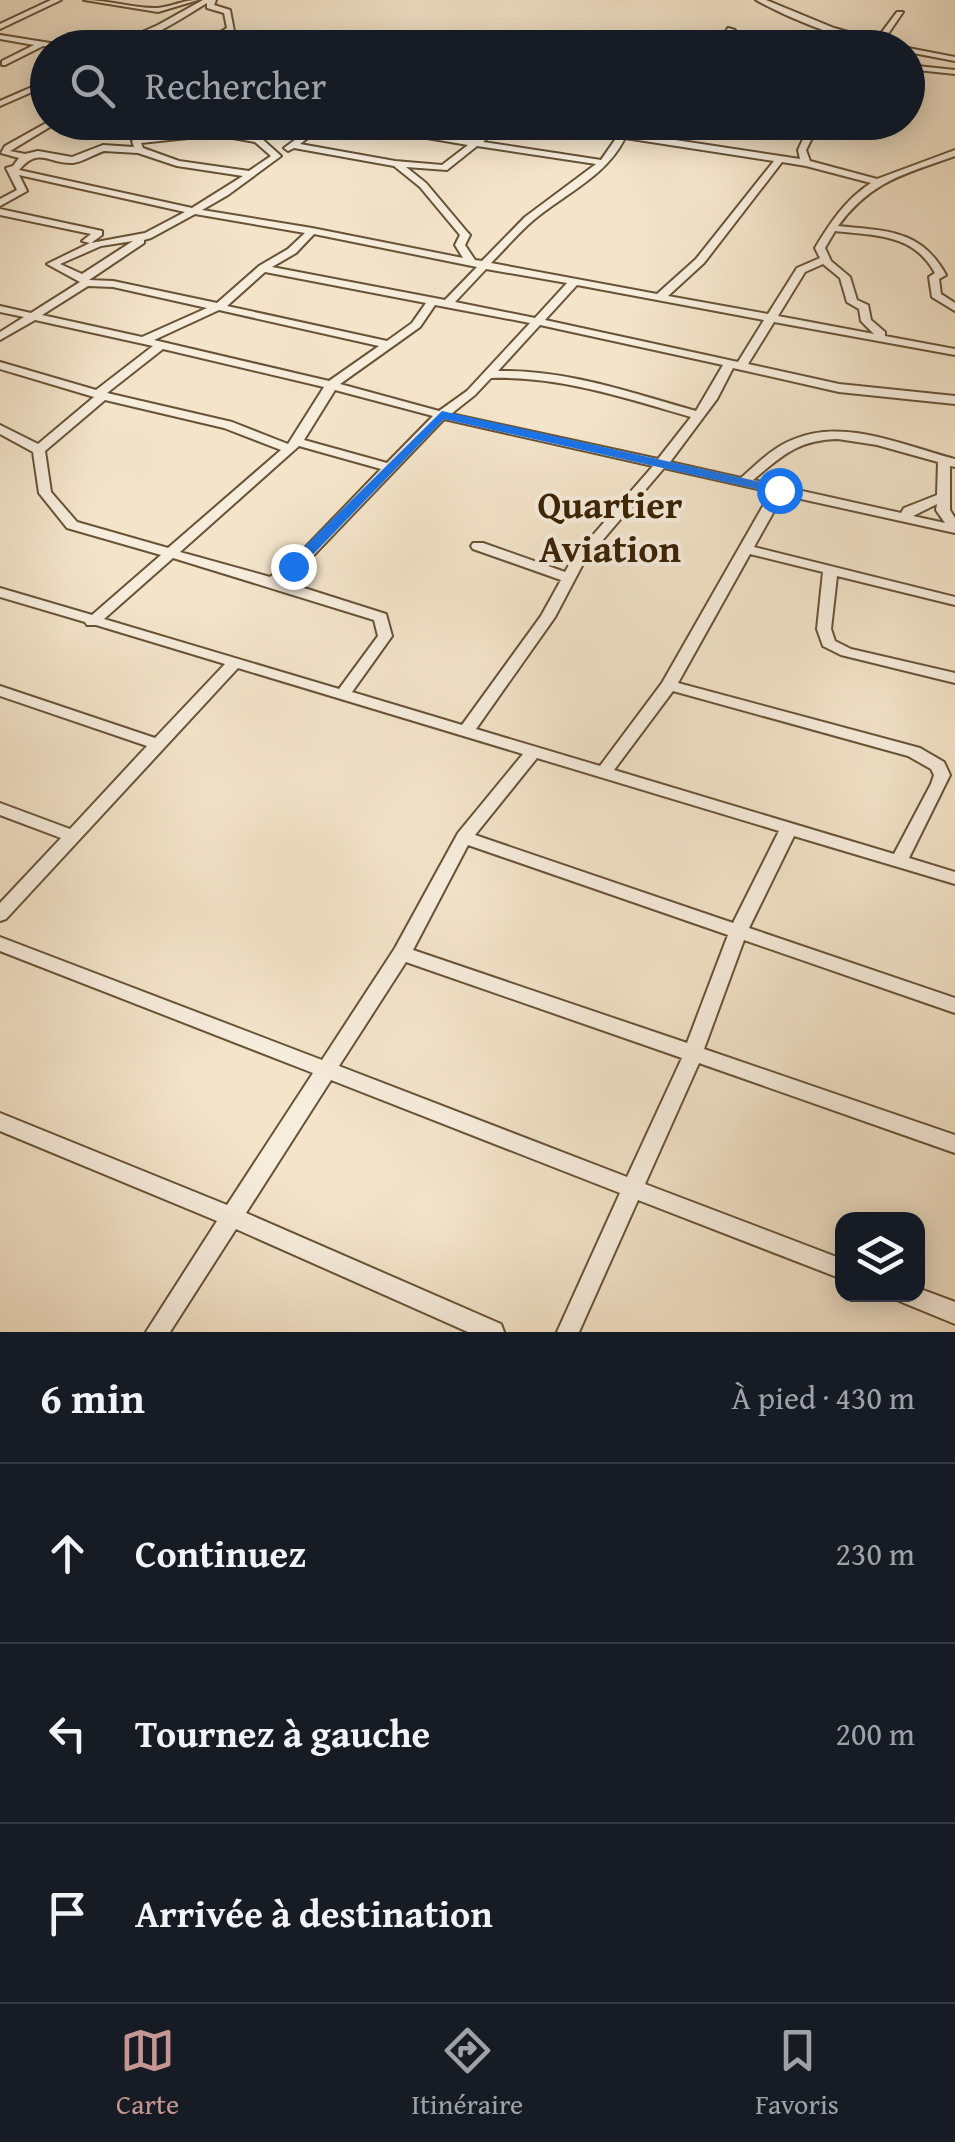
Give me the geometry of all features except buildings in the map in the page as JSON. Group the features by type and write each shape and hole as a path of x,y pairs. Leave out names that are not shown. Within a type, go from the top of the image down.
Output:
{"street":[{"path":"0,26 57,0"},
{"path":"88,0 158,10 194,0"},
{"path":"154,30 210,0 210,6 227,12 229,30"},
{"path":"760,0 831,30"},
{"path":"888,30 900,14"},
{"path":"0,37 30,42"},
{"path":"5,63 30,50"},
{"path":"925,53 955,59"},
{"path":"925,69 955,72"},
{"path":"0,104 30,90"},
{"path":"30,137 5,153 73,160 103,148 139,150 177,163 248,174"},
{"path":"139,150 136,141 145,140"},
{"path":"258,140 276,156"},
{"path":"0,336 300,140"},
{"path":"462,140 599,162"},
{"path":"293,145 444,168 479,140"},
{"path":"447,304 477,264 534,214 555,203 614,151 620,140"},
{"path":"653,140 806,163 874,180"},
{"path":"806,163 802,150 807,140"},
{"path":"890,338 866,321 864,307 852,302 845,276 824,260 820,248 831,228 874,180 955,152"},
{"path":"13,171 26,157"},
{"path":"660,297 700,261 779,160"},
{"path":"386,161 397,164 423,186 465,235 460,245 477,264"},
{"path":"0,162 13,171 192,208 955,352"},
{"path":"0,203 22,191 13,171"},
{"path":"0,212 99,233 52,264"},
{"path":"831,228 909,239 922,246 933,254 941,274 934,277 936,296 955,308"},
{"path":"143,341 220,306 262,268 292,251 312,230"},
{"path":"52,264 99,243 148,236"},
{"path":"465,733 548,618 569,578 610,521 699,416 801,270 824,260"},
{"path":"52,264 84,280 387,344"},
{"path":"262,268 839,388 955,400"},
{"path":"272,582 304,557 387,467 413,448 442,415 487,375 574,282"},
{"path":"92,622 293,445 332,384 416,325 431,303"},
{"path":"0,309 332,384 442,415 955,529"},
{"path":"39,450 160,346"},
{"path":"0,365 101,395 387,467"},
{"path":"487,375 528,376 622,394 699,416"},
{"path":"0,430 39,450"},
{"path":"744,482 797,441 821,436 859,439 949,462 943,510 955,529"},
{"path":"39,450 45,493 72,525 381,617 385,636 342,696"},
{"path":"604,773 669,684 779,490"},
{"path":"906,517 909,510 943,497"},
{"path":"478,546 569,578"},
{"path":"747,548 955,601"},
{"path":"830,572 824,629 828,643 846,652 955,678"},
{"path":"2,595 955,878"},
{"path":"0,914 234,663"},
{"path":"669,684 914,752 938,766 942,774 938,784 899,861"},
{"path":"0,691 157,744"},
{"path":"157,1332 402,953 464,837 532,754"},
{"path":"0,809 72,836"},
{"path":"568,1332 693,1054 738,930 788,830"},
{"path":"464,837 955,1006"},
{"path":"0,944 835,1266"},
{"path":"402,953 955,1144"},
{"path":"0,1122 231,1217 493,1332"},
{"path":"925,1301 955,1313"}],"district":[{"name":"Quartier Aviation","path":"610,526"}],"route":[{"path":"293,566 442,415 779,490"}]}
